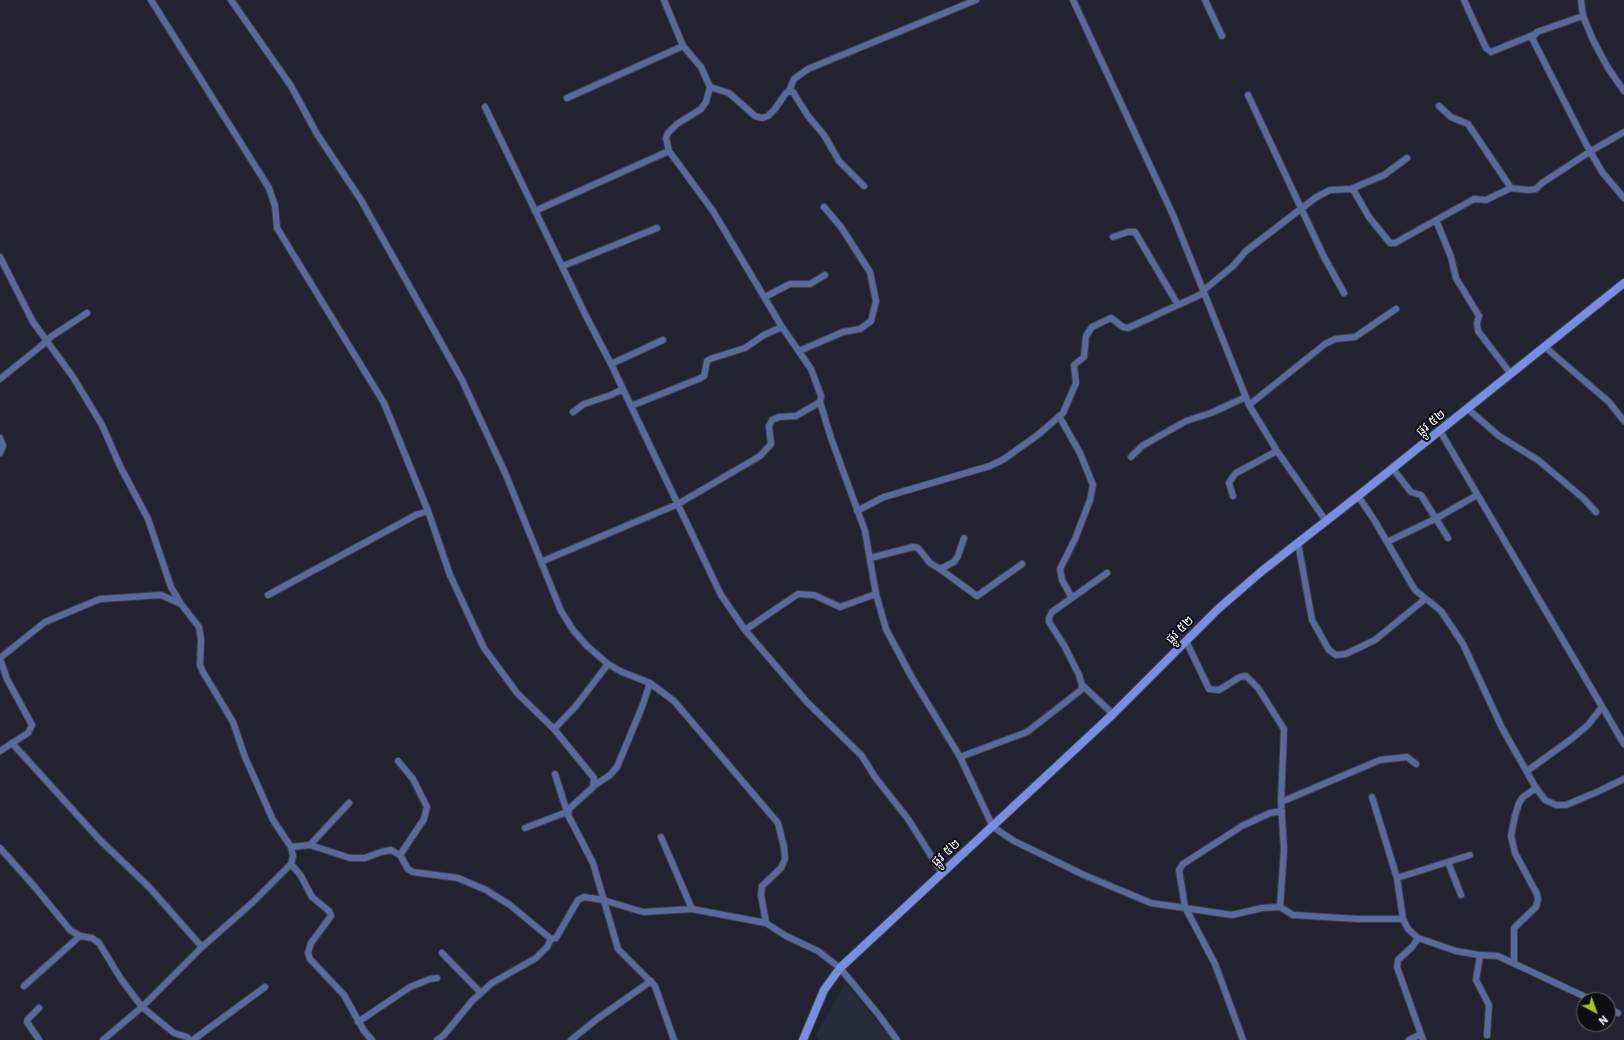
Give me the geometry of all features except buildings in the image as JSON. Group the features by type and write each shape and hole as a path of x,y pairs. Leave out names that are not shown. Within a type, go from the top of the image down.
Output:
{"street":[{"path":"151,0 269,188 275,206 277,228 384,403 428,511 450,575 484,648 516,693 554,730 593,776 595,784"},
{"path":"231,0 291,86 317,134 361,200 462,380 506,475 561,611 573,630 587,646 608,664 622,672 650,683 674,701 772,814 780,827 785,859 781,868 762,886 761,890 766,923"},
{"path":"664,0 683,46 701,67 710,87 706,102 701,109 677,124 668,134 666,138 669,151 713,211 782,327 799,351 816,380 821,396 820,402 865,531 876,594 886,629 911,676 960,757 993,828 1014,841 1107,885 1151,903 1232,915 1262,908 1280,907 1293,915 1358,919 1403,919"},
{"path":"710,87 729,93 754,116 762,118 768,116 775,109 794,79 808,69 976,0"},
{"path":"1073,0 1173,215 1249,405 1277,451 1326,521"},
{"path":"1205,0 1222,36"},
{"path":"1464,0 1486,48 1491,52 1583,16"},
{"path":"1581,0 1583,16 1600,55 1624,91"},
{"path":"1533,35 1532,38 1602,172 1624,198"},
{"path":"567,98 683,46"},
{"path":"788,90 793,92 808,116 824,135 843,166 864,186"},
{"path":"1248,95 1344,293"},
{"path":"1439,106 1451,117 1468,124 1511,188"},
{"path":"485,107 583,310 611,364 721,595 745,630 807,702 862,756 875,777 908,819 942,873"},
{"path":"1351,189 1356,193 1365,212 1390,243 1395,243 1474,199 1486,200 1511,188 1529,190 1536,189 1542,183 1591,151 1624,132"},
{"path":"535,211 669,151"},
{"path":"857,511 884,497 998,463 1039,434 1059,416 1066,407 1076,383 1074,365 1084,357 1086,336 1090,329 1111,318 1123,328 1128,328 1204,292 1246,251 1315,198 1330,190 1351,189 1385,174 1406,158"},
{"path":"799,351 843,332 860,329 871,321 876,301 870,272 841,227 824,207"},
{"path":"1436,220 1451,257 1456,278 1479,316 1477,323 1478,331 1511,374"},
{"path":"563,266 657,228"},
{"path":"1113,237 1128,232 1135,232 1178,305"},
{"path":"0,257 33,322 48,340 73,376 102,424 120,466 148,519 171,587 181,604 198,627 201,639 200,666 233,722 245,757 273,820 291,847 293,856 291,864 253,902 202,947 142,1007 102,1040"},
{"path":"765,297 790,284 810,284 825,275"},
{"name":"ផ្លូវ ៥២","path":"802,1040 824,990 840,968 942,873 993,828 1113,714 1218,609 1262,571 1468,409 1624,283"},
{"path":"1249,405 1324,344 1335,339 1354,337 1396,309"},
{"path":"0,379 48,340 87,313"},
{"path":"631,406 701,378 704,376 707,361 710,359 745,348 764,335 782,327"},
{"path":"611,364 663,340"},
{"path":"1545,347 1609,402 1624,421"},
{"path":"573,412 584,404 611,395 623,389"},
{"path":"1131,457 1142,446 1186,421 1211,413 1246,397"},
{"path":"542,561 678,504 760,456 771,444 769,426 772,420 779,417 796,416 820,402"},
{"path":"1468,409 1499,436 1538,460 1584,498 1596,512"},
{"path":"1059,416 1080,453 1093,485 1090,500 1075,539 1060,569 1062,580 1072,598"},
{"path":"1440,431 1624,744"},
{"path":"0,438 3,446 0,453"},
{"path":"1233,496 1229,483 1232,478 1236,474 1277,451"},
{"path":"1392,469 1411,492 1421,494 1448,538"},
{"path":"1387,542 1437,518 1478,495"},
{"path":"1358,496 1415,590 1441,611 1463,644 1502,728 1528,771 1536,788 1545,800 1556,805 1566,805 1597,792 1624,778"},
{"path":"268,595 416,515 428,511"},
{"path":"940,570 954,562 958,556 964,538"},
{"path":"1298,543 1312,620 1329,650 1336,656 1346,654 1375,640 1425,599"},
{"path":"870,558 913,546 918,548 930,563 977,596 1022,564"},
{"path":"1107,573 1050,614 1049,622 1065,647 1082,685 1113,714"},
{"path":"745,630 798,594 814,595 840,607 876,594"},
{"path":"0,751 28,733 32,725 7,679 0,658 45,622 100,599 161,595 167,596 181,604"},
{"path":"1186,642 1209,689 1212,691 1219,690 1240,677 1246,676 1258,688 1281,723 1285,734 1281,802 1284,850 1280,907"},
{"path":"554,730 575,707 608,664"},
{"path":"525,828 567,812 595,784 610,775 617,767 642,707 650,683"},
{"path":"960,757 1027,732 1067,699 1077,694 1082,685"},
{"path":"1528,771 1588,725 1602,707"},
{"path":"12,744 100,840 149,887 202,947"},
{"path":"1281,802 1380,760 1406,757 1416,764"},
{"path":"398,761 413,779 427,807 424,819 400,855"},
{"path":"555,774 567,812 592,863 618,949 651,981 659,994 674,1040"},
{"path":"1514,962 1514,928 1536,907 1538,900 1537,894 1515,853 1511,836 1519,803 1523,797 1536,788"},
{"path":"1372,797 1397,878 1403,919 1408,929 1418,938 1456,951 1498,956 1514,962 1576,992"},
{"path":"310,845 349,803"},
{"path":"1243,1040 1215,964 1185,907 1178,872 1180,867 1248,822 1270,813 1282,811"},
{"path":"661,837 692,909"},
{"path":"291,847 310,845 350,858 365,858 380,852 391,850 400,855 408,869 413,872 458,878 486,890 510,905 551,939"},
{"path":"0,848 70,930 80,936 92,938 99,944 121,979 142,1007 174,1033 192,1040 265,987"},
{"path":"1397,878 1470,855"},
{"path":"1448,862 1461,895"},
{"path":"291,864 301,876 312,897 329,911 331,916 311,944 308,953 310,958 344,996 358,1022 372,1040"},
{"path":"437,1040 444,1035 481,993 500,978 536,958 547,947 551,939 556,938 581,898 603,900 643,912 692,909 766,923 786,936 818,951 840,968 878,1014 897,1040"},
{"path":"24,986 80,936"},
{"path":"1409,1040 1422,1037 1397,963 1418,938"},
{"path":"442,953 481,993"},
{"path":"1480,955 1476,980 1489,1004 1487,1035"},
{"path":"358,1022 410,987 430,979 437,978"},
{"path":"571,1040 597,1019 651,981"},
{"path":"38,1008 28,1019 28,1022 39,1040"}],"shaded area":[{"path":"845,983 892,1040 819,1040 816,1035"}]}
